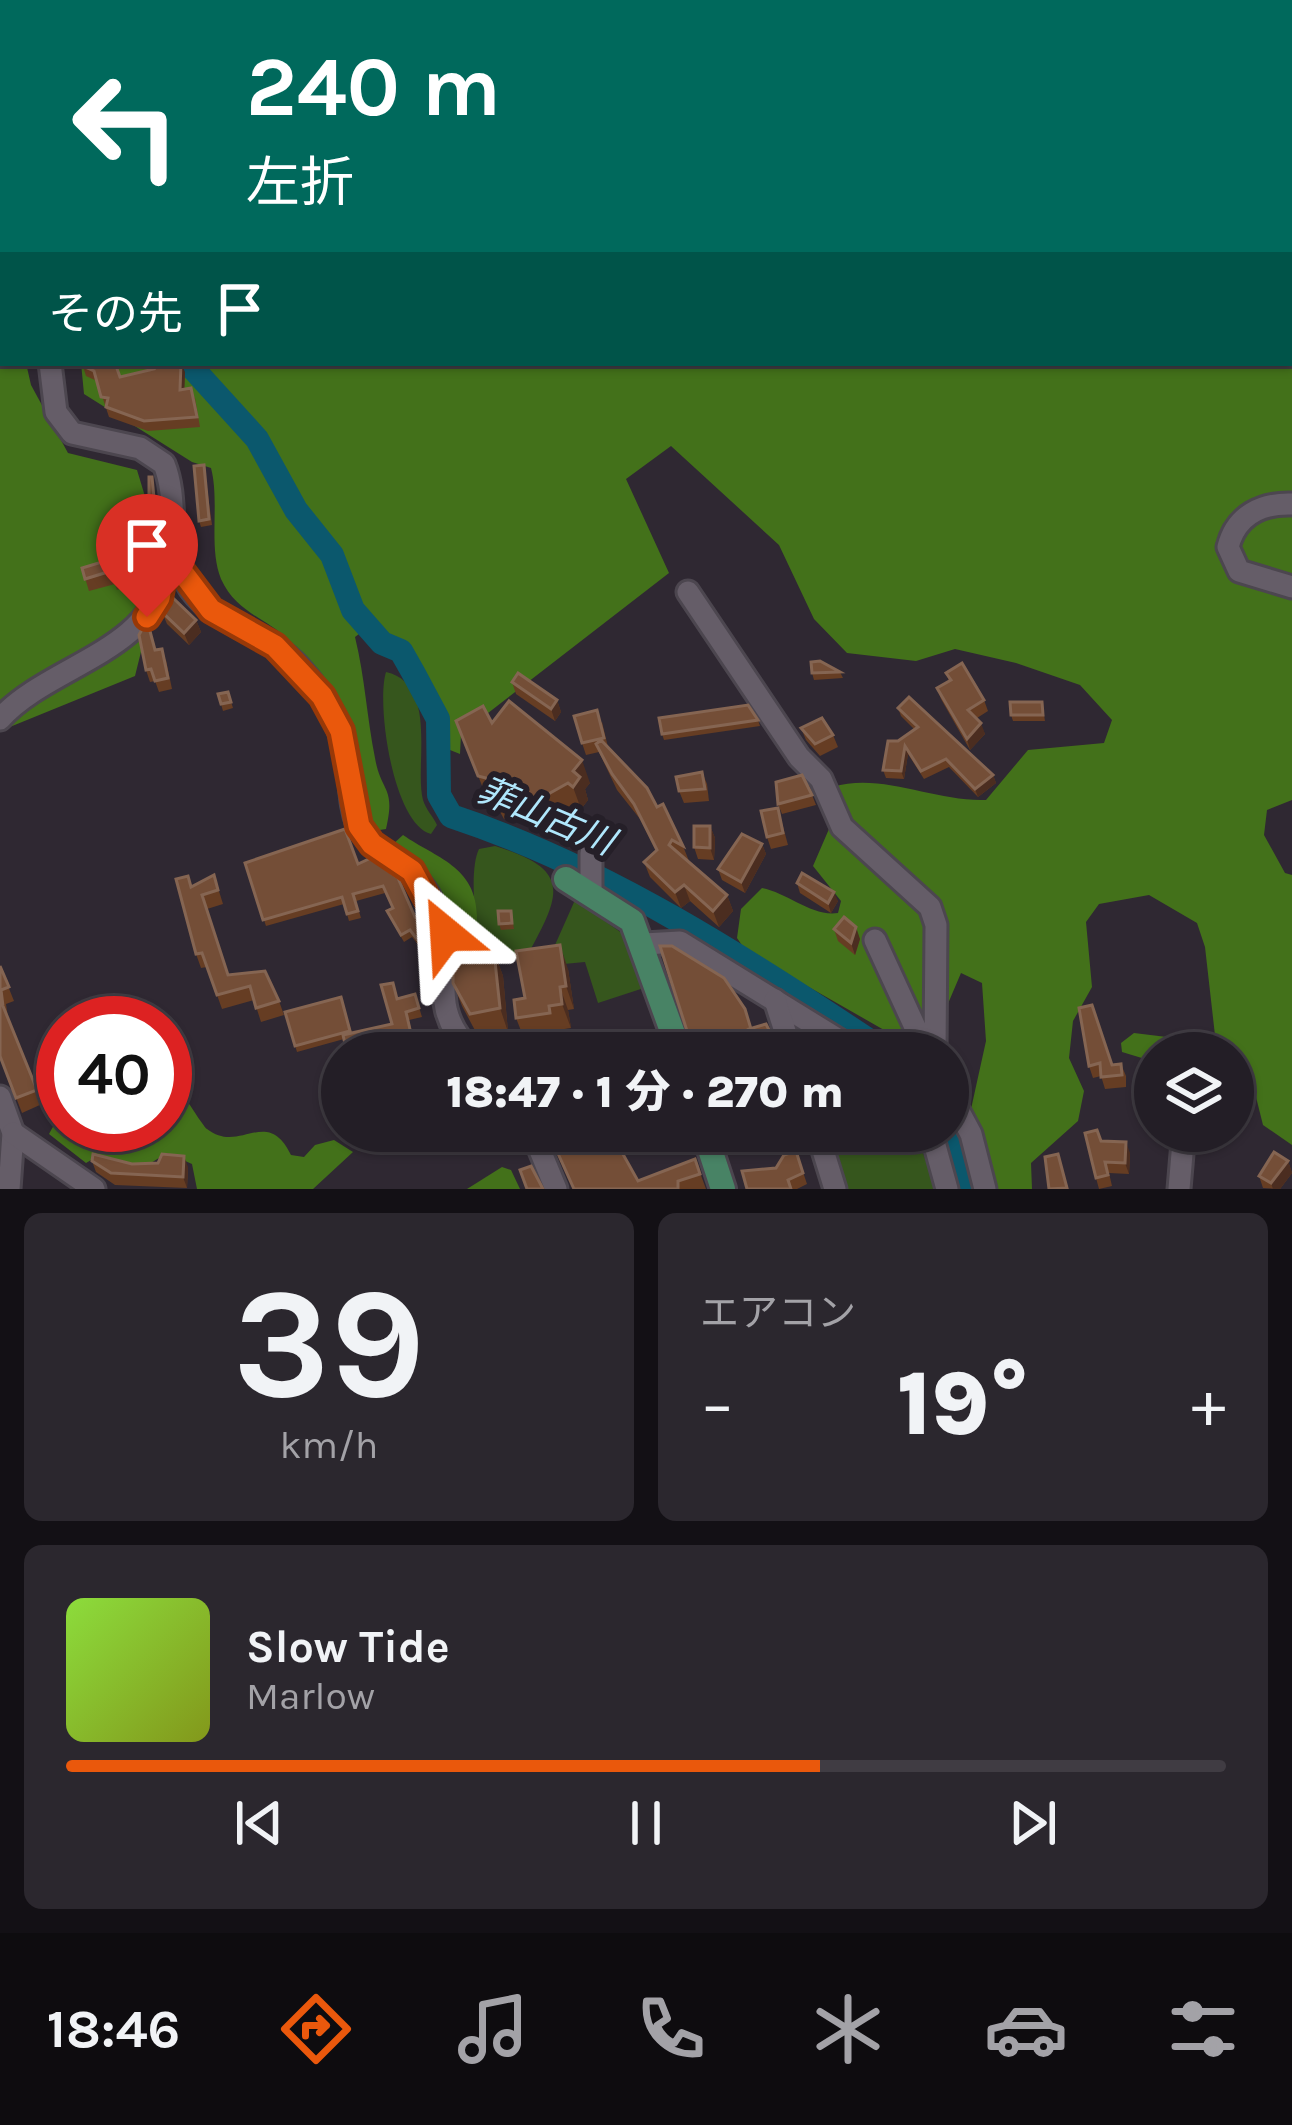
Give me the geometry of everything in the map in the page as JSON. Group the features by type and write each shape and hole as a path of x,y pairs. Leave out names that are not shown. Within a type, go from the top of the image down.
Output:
{"main road":[{"path":"582,884 632,921 673,1032"},
{"path":"711,1152 723,1189"}],"street":[{"path":"50,366 56,412 72,434 140,448 164,464 180,569 211,610 275,646 296,664 332,712 359,826 372,844 412,871 444,922 443,1011 452,1032"},
{"path":"1292,504 1256,510 1234,530 1228,547 1239,571 1292,587"},
{"path":"0,719 46,681 131,631 159,598 163,578 180,569"},
{"path":"688,592 787,741 821,779 842,827 930,907 936,925 932,1032"},
{"path":"582,884 591,854"},
{"path":"875,940 921,1032"},
{"path":"644,944 680,942 826,1032"},
{"path":"775,1000 785,1032"},
{"path":"0,1098 13,1133 9,1189"},
{"path":"969,1130 985,1189"},
{"path":"13,1133 94,1189"},
{"path":"541,1152 556,1189"},
{"path":"824,1152 835,1189"},
{"path":"937,1152 947,1189"},
{"path":"1164,1189 1179,1189 1182,1152"}],"green space":[{"path":"0,366 27,366 31,385 68,453 137,470 164,559 135,676 0,731"},
{"path":"81,366 1292,366 1292,800 1267,810 1264,835 1285,873 1292,875 1292,1145 1263,1125 1254,1089 1254,1032 1215,1032 1205,947 1197,923 1149,895 1099,904 1086,922 1092,987 1073,1021 1069,1058 1084,1091 1078,1121 1031,1163 1032,1189 992,1189 971,1109 986,1041 982,983 961,973 936,1032 888,1032 746,951 737,938 741,909 762,888 819,911 838,913 841,901 813,866 829,829 833,787 870,783 986,800 1028,750 1104,743 1112,720 1080,685 955,649 916,661 847,653 814,619 779,545 671,446 626,479 669,573 461,734 460,754 450,750 432,694 404,650 372,624 355,637 375,758 389,805 386,829 373,831 356,740 343,705 300,651 243,607 221,579 215,553 211,468 192,462 84,394"},
{"path":"386,672 413,692 419,709 423,800 437,825 431,834 418,825 397,787 383,709"},
{"path":"403,835 452,865 470,885 479,955 459,970 416,863 392,845"},
{"path":"495,846 538,865 553,887 547,916 527,956 490,961 477,924 474,873 479,849"},
{"path":"575,900 626,936 650,986 598,1003 585,962 553,965 551,954"},
{"path":"1134,1033 1134,1056 1122,1052 1121,1043"},
{"path":"192,1106 207,1129 219,1136 272,1134 291,1155 304,1157 321,1143 321,1152 353,1152 313,1189 197,1189 192,1164 167,1153 146,1166 98,1156 86,1163 72,1152 192,1152"},
{"path":"923,1152 936,1189 842,1189 830,1153"},
{"path":"502,1167 511,1170 520,1189 467,1189"}],"building":[{"path":"83,366 116,366 120,377 153,366 181,366 180,390 191,388 197,417 144,421 106,407 108,398 101,397 94,371"},
{"path":"204,465 209,519 199,521 194,466"},
{"path":"152,477 155,509 149,509"},
{"path":"128,554 133,568 113,578 111,571 85,579 82,568"},
{"path":"173,598 196,620 184,633 162,612"},
{"path":"147,620 155,650 162,649 168,678 155,681 151,669 146,670 139,635"},
{"path":"820,661 840,672 812,673 811,662"},
{"path":"962,663 984,700 968,710 981,723 967,739 937,688 951,680 946,673"},
{"path":"518,673 557,700 551,709 512,682"},
{"path":"228,692 231,702 221,704 218,694"},
{"path":"909,697 993,775 975,789 946,759 921,771 905,746 901,771 883,770 888,741 898,741 918,727 898,708"},
{"path":"509,701 582,760 573,771 580,777 573,787 568,783 532,803 517,786 496,797 486,778 478,776 456,721 483,706 492,723"},
{"path":"1010,702 1042,702 1043,715 1011,715"},
{"path":"748,705 758,720 662,734 659,718"},
{"path":"597,710 604,738 582,743 574,716"},
{"path":"822,718 833,735 815,744 801,728"},
{"path":"601,740 647,788 657,807 663,804 683,846 672,840 669,845 727,895 713,911 684,885 675,892 644,862 657,850 596,744"},
{"path":"702,772 705,789 679,791 676,777"},
{"path":"802,775 812,795 778,804 776,782"},
{"path":"778,808 783,833 767,837 761,811"},
{"path":"694,826 710,826 710,848 694,847"},
{"path":"345,829 358,864 371,858 398,878 415,917 422,915 427,942 420,943 410,930 401,935 387,911 393,908 383,886 353,894 358,911 347,914 342,897 263,920 245,863"},
{"path":"742,834 762,844 741,882 718,869"},
{"path":"802,873 834,892 828,903 797,883"},
{"path":"214,875 218,890 202,895 228,975 265,971 279,1001 256,1008 250,986 217,995 202,953 196,954 176,879 188,876 191,887"},
{"path":"498,911 511,911 512,923 499,924"},
{"path":"844,917 856,927 851,943 834,929"},
{"path":"560,945 566,986 560,987 562,1004 549,1006 550,1013 516,1018 514,1000 525,998 516,951"},
{"path":"660,946 672,946 724,978 745,1009 751,1029 687,1032"},
{"path":"453,952 494,952 500,1008 470,1014 453,983"},
{"path":"0,966 9,987 1,990 3,1006 36,1090 16,1098 0,1056"},
{"path":"393,983 397,999 415,994 419,1008 406,1012 411,1032 356,1032 392,1024 381,985"},
{"path":"341,997 350,1031 321,1032 321,1039 295,1046 285,1012"},
{"path":"1092,1005 1112,1065 1121,1064 1122,1075 1101,1077 1100,1063 1089,1066 1079,1008"},
{"path":"766,1024 770,1032 750,1032"},
{"path":"1097,1130 1101,1141 1126,1142 1125,1163 1105,1162 1108,1175 1096,1178 1085,1133"},
{"path":"557,1152 622,1152 638,1181 695,1159 700,1174 678,1181 678,1189 574,1189"},
{"path":"796,1152 803,1173 788,1180 791,1189 747,1189 742,1171 776,1168 784,1155"},
{"path":"1274,1152 1288,1161 1271,1183 1259,1176"},
{"path":"93,1154 132,1164 158,1163 162,1154 184,1156 183,1177 111,1173 92,1161"},
{"path":"1058,1154 1067,1188 1049,1189 1045,1157"},
{"path":"531,1166 543,1189 527,1189 520,1170"}],"waterway":[{"name":"菲山古川","path":"191,366 257,439 296,510 332,555 353,610 382,643 401,651 438,719 439,795 451,816 509,837 622,890 730,951 855,1032"},
{"name":"菲山古川","path":"955,1152 965,1189"}],"route":[{"path":"147,617 159,598 163,578 180,569 197,598 211,610 275,646 296,664 322,696 341,731 351,800 364,836 412,871 444,922 446,934"}]}
